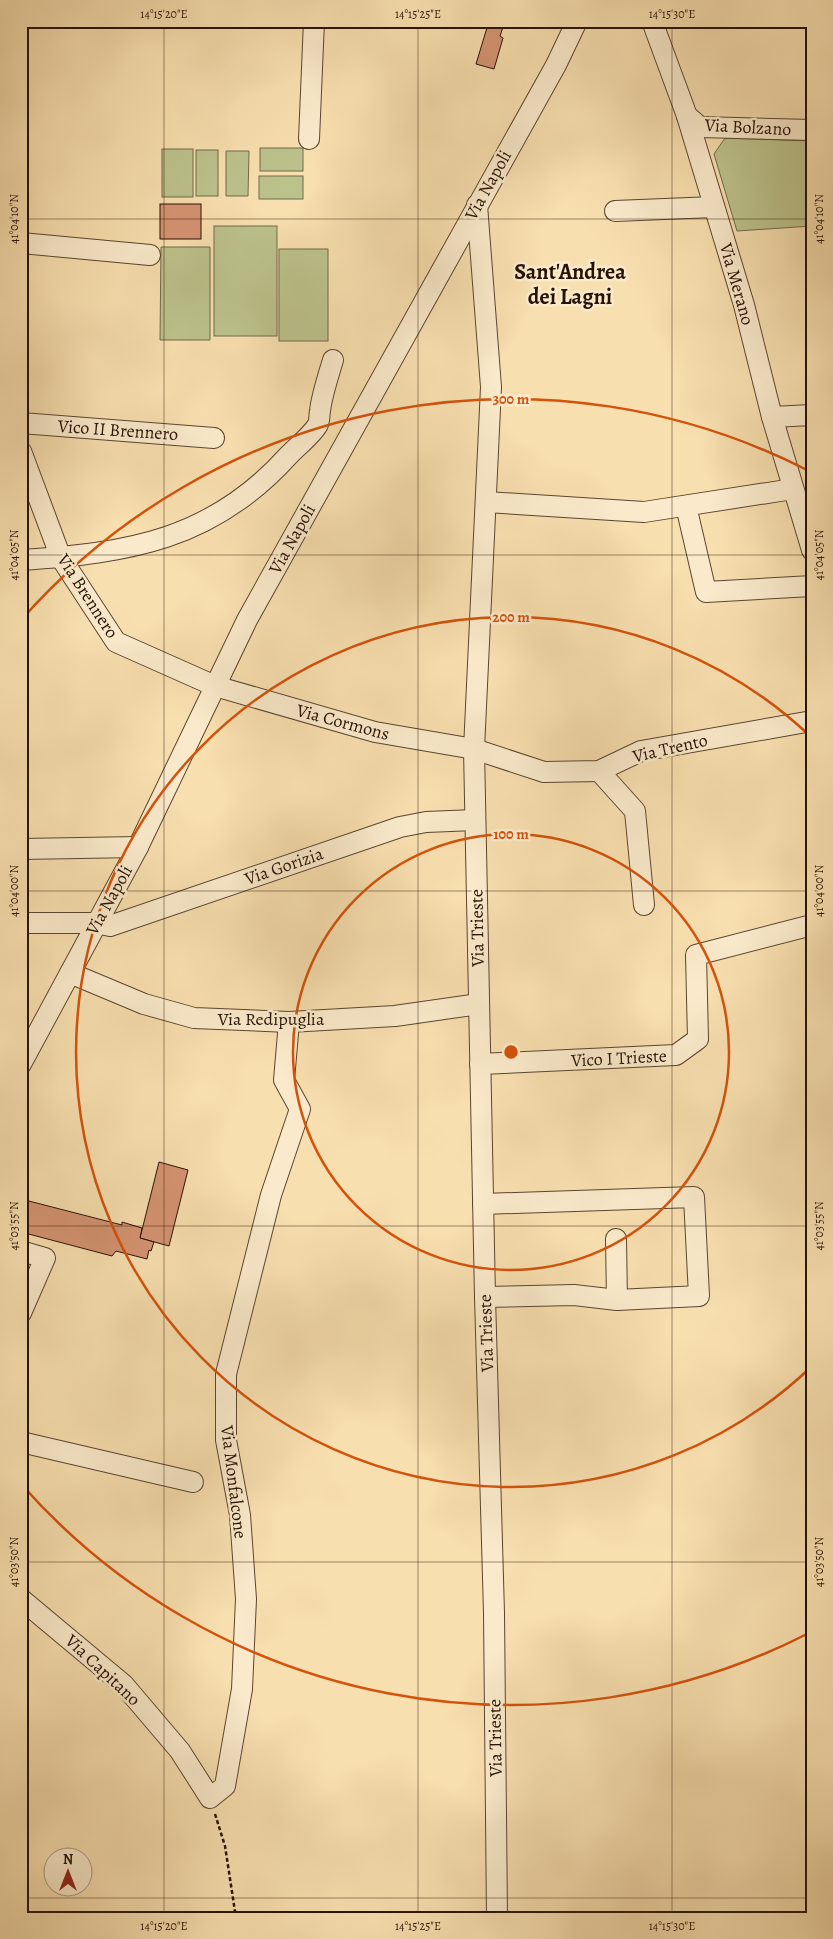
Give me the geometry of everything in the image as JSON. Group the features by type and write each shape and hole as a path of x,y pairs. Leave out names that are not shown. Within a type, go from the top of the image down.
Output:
{"street":[{"path":"310,139 314,21"},
{"name":"Via Napoli","path":"23,1059 138,847 247,620 556,65 577,21"},
{"name":"Via Merano","path":"652,21 687,116 744,305 772,417 801,499 812,550"},
{"name":"Via Bolzano","path":"687,116 700,128 812,130"},
{"name":"Via Trieste","path":"477,205 491,387 474,749 485,1297 494,1613 497,1918"},
{"path":"615,211 714,206"},
{"path":"21,243 150,255"},
{"path":"21,560 61,558 123,550 165,539 204,522 244,498 267,480 318,425 321,402 333,360"},
{"path":"772,417 812,415"},
{"name":"Vico II Brennero","path":"21,423 214,438"},
{"path":"318,425 346,443"},
{"name":"Via Brennero","path":"21,450 61,558 116,642 215,686"},
{"path":"486,502 644,512 686,506 801,499"},
{"path":"686,506 706,592 812,586"},
{"name":"Via Cormons","path":"215,686 375,732 474,749"},
{"name":"Via Trento","path":"474,749 544,772 599,771 641,751 812,722"},
{"path":"599,771 635,811 644,905"},
{"name":"Via Gorizia","path":"21,923 96,923 110,926 400,827 426,822 476,820"},
{"path":"21,849 138,847"},
{"name":"Vico I Trieste","path":"480,1064 676,1055 698,1039 696,955 812,925"},
{"name":"Via Redipuglia","path":"70,973 144,1004 194,1018 289,1022 395,1016 479,1004"},
{"name":"Via Monfalcone","path":"210,1798 225,1786 242,1689 246,1599 240,1515 226,1440 226,1374 271,1195 300,1110 284,1080 289,1022"},
{"path":"483,1204 694,1198 699,1296 616,1300 574,1295 485,1297"},
{"path":"616,1238 616,1300"},
{"path":"21,1251 45,1258 21,1314"},
{"path":"21,1442 194,1482"},
{"name":"Via Capitano","path":"21,1599 124,1684 180,1751 210,1798"}],"path":[{"path":"210,1798 225,1846 236,1918"}],"green space":[{"path":"725,138 812,141 812,226 737,231 714,154"},
{"path":"260,148 303,148 303,171 260,171"},
{"path":"162,149 193,149 193,197 162,197"},
{"path":"196,150 218,150 218,196 196,196"},
{"path":"226,151 249,151 248,196 226,196"},
{"path":"259,176 303,176 303,199 259,199"},
{"path":"214,226 277,226 277,336 214,336"},
{"path":"161,247 210,247 210,340 160,340"},
{"path":"279,249 328,249 328,341 279,341"}],"building":[{"path":"489,21 504,24 500,36 503,38 494,69 476,64"},
{"path":"160,204 201,204 201,239 160,239"},
{"path":"159,1162 188,1170 169,1246 140,1238"},
{"path":"21,1199 122,1225 122,1222 142,1228 140,1238 154,1242 151,1251 149,1250 147,1259 116,1251 112,1256 21,1232"}],"district":[{"name":"Sant'Andrea dei Lagni","path":"570,284"}]}
